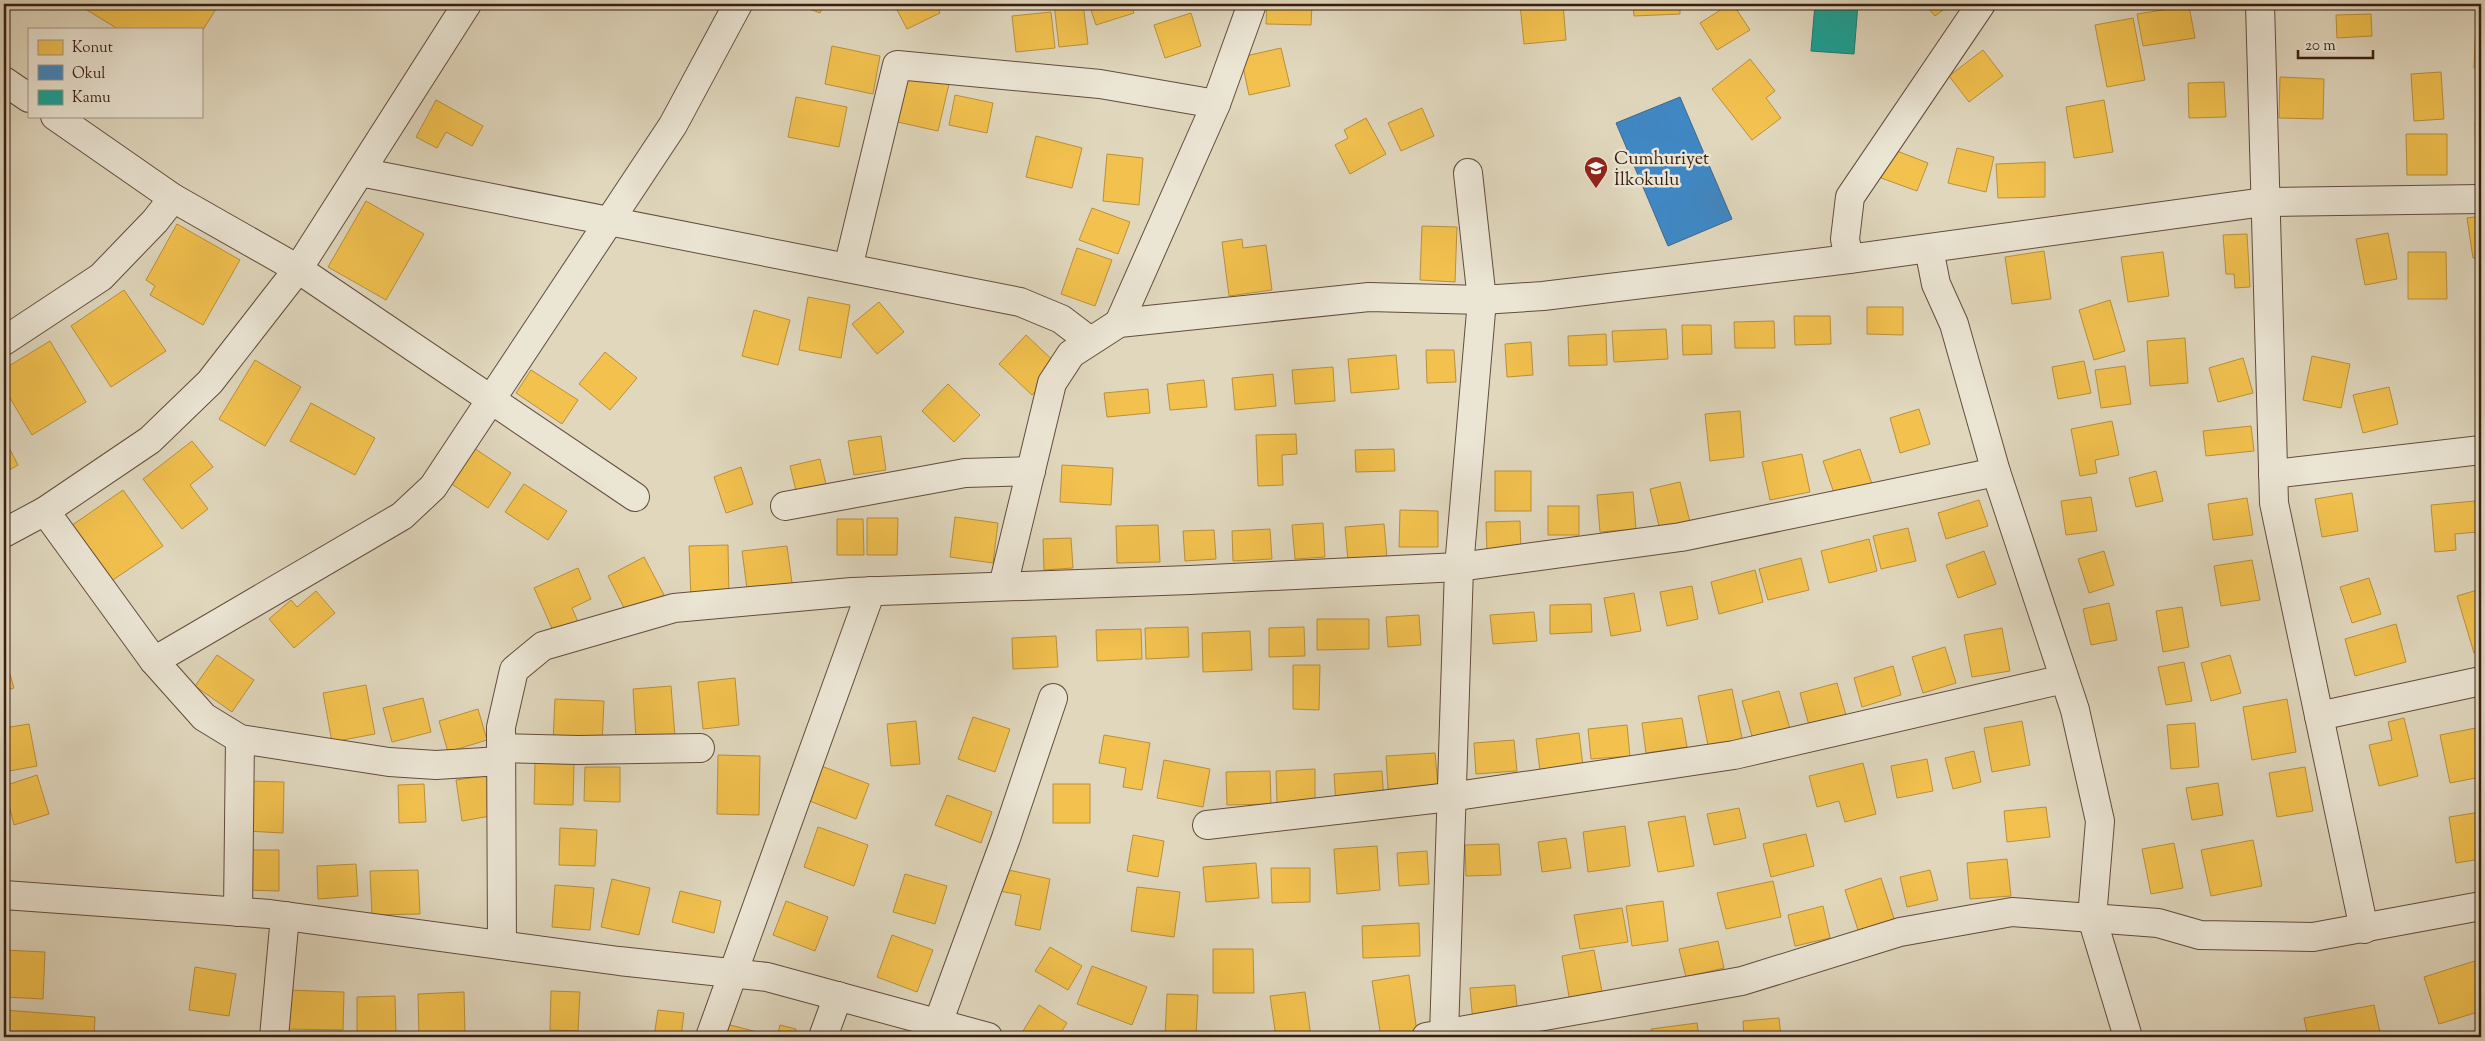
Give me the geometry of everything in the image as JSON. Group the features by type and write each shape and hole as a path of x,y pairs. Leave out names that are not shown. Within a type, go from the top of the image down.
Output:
{"street":[{"path":"4,533 46,511 150,440 210,382 298,268 467,4"},
{"path":"154,661 402,516 432,487 492,400 674,125 738,4"},
{"path":"1119,323 1216,104 1252,4"},
{"path":"1849,259 1845,239 1850,196 1981,4"},
{"path":"2260,4 2264,202 2274,503 2364,929"},
{"path":"848,268 897,65 1100,84 1216,104"},
{"path":"4,81 28,97"},
{"path":"58,118 173,198 298,268 636,497"},
{"path":"360,172 1020,302 1061,319 1090,341"},
{"path":"1468,173 1482,300 1459,567 1450,797 1432,1036 1742,982 1900,932 2012,912 2158,923 2200,935 2313,937 2481,906"},
{"path":"4,341 101,277 155,221 173,198"},
{"path":"1003,586 1052,383 1071,354 1119,323 1369,297 1482,300 1543,296 1929,249 2264,202 2481,198"},
{"path":"1929,249 1936,284 1954,324 1996,472 2075,710 2100,821 2092,918 2128,1037"},
{"path":"2273,474 2481,450"},
{"path":"785,506 965,473 1031,471"},
{"path":"502,945 501,727 514,670 543,646 674,608 871,591 1459,567 1682,537 1996,472"},
{"path":"46,511 154,661 204,717 240,739 388,762 436,765 501,755 578,750 700,748"},
{"path":"710,1037 871,591"},
{"path":"1207,825 1450,797 1734,755 2064,678"},
{"path":"2319,716 2481,681"},
{"path":"937,1030 1006,838 1053,698"},
{"path":"238,912 240,739"},
{"path":"4,895 285,916 502,945 767,977 838,996 937,1030 988,1037"},
{"path":"274,1037 285,916"},
{"path":"823,1037 838,996"}],"building: Konut":[{"path":"77,4 219,4 202,31 202,28 116,28"},
{"path":"797,4 823,4 820,13"},
{"path":"894,4 936,4 940,13 907,29"},
{"path":"1054,4 1083,4 1088,44 1059,47"},
{"path":"1089,4 1131,4 1134,13 1096,25"},
{"path":"1267,4 1312,4 1311,25 1266,24"},
{"path":"1520,4 1563,4 1566,40 1524,44"},
{"path":"1633,4 1680,4 1680,14 1634,16"},
{"path":"1733,4 1750,30 1717,50 1700,23"},
{"path":"1924,4 1951,4 1935,16"},
{"path":"2189,6 2195,38 2143,46 2137,14"},
{"path":"1051,12 1055,48 1016,52 1012,16"},
{"path":"1191,13 1201,46 1165,58 1154,25"},
{"path":"2371,14 2372,36 2337,38 2336,15"},
{"path":"2133,18 2145,80 2107,87 2095,25"},
{"path":"2476,22 2481,23 2481,68 2474,68"},
{"path":"832,46 880,56 873,94 825,84"},
{"path":"1281,48 1290,86 1249,95 1241,57"},
{"path":"1983,50 2003,76 1969,102 1949,76"},
{"path":"1750,59 1775,91 1766,98 1781,118 1752,140 1712,89"},
{"path":"2441,72 2444,119 2414,121 2411,74"},
{"path":"903,73 949,84 938,131 893,121"},
{"path":"2280,77 2324,79 2323,119 2279,118"},
{"path":"2224,82 2226,117 2189,118 2188,83"},
{"path":"955,95 993,103 987,133 949,125"},
{"path":"796,97 847,107 839,147 788,137"},
{"path":"436,100 483,126 472,146 446,132 437,148 416,137"},
{"path":"2104,100 2113,152 2074,158 2066,107"},
{"path":"1422,108 1434,136 1401,151 1388,123"},
{"path":"1366,118 1386,154 1350,174 1335,145 1348,138 1344,130"},
{"path":"2481,121 2481,169 2476,169 2475,122"},
{"path":"2406,134 2447,134 2447,175 2407,175"},
{"path":"1036,136 1082,148 1072,188 1026,177"},
{"path":"1957,148 1994,157 1986,192 1948,183"},
{"path":"1892,149 1928,163 1917,191 1881,178"},
{"path":"1107,154 1143,158 1139,205 1103,201"},
{"path":"2045,162 2045,197 1998,198 1996,164"},
{"path":"366,201 424,234 386,300 328,267"},
{"path":"1092,208 1130,222 1118,254 1079,240"},
{"path":"2481,216 2481,257 2473,258 2467,218"},
{"path":"177,224 240,260 203,325 150,295 155,286 146,280"},
{"path":"1422,226 1457,227 1455,282 1420,280"},
{"path":"2388,233 2397,279 2365,285 2356,239"},
{"path":"2247,234 2250,287 2235,288 2234,274 2226,274 2223,235"},
{"path":"1242,239 1243,248 1266,245 1272,290 1229,296 1222,242"},
{"path":"1077,248 1112,260 1095,306 1061,294"},
{"path":"2044,251 2051,299 2012,304 2005,257"},
{"path":"2163,252 2169,296 2128,302 2121,257"},
{"path":"2408,252 2446,252 2447,299 2408,299"},
{"path":"2476,286 2481,286 2481,322 2476,322"},
{"path":"124,290 166,351 111,387 71,326"},
{"path":"808,297 850,305 841,358 799,350"},
{"path":"2110,300 2125,351 2094,360 2079,310"},
{"path":"879,302 904,332 877,354 852,324"},
{"path":"1867,307 1903,307 1903,335 1867,334"},
{"path":"754,310 790,320 778,365 742,356"},
{"path":"1794,316 1830,316 1831,344 1795,345"},
{"path":"1774,321 1775,348 1735,348 1734,322"},
{"path":"1682,325 1711,325 1712,354 1683,355"},
{"path":"1666,329 1668,359 1614,362 1612,331"},
{"path":"1606,334 1607,365 1569,366 1568,336"},
{"path":"1026,335 1059,366 1032,395 999,364"},
{"path":"2185,338 2188,383 2150,386 2147,341"},
{"path":"50,341 86,402 32,435 4,388 4,369"},
{"path":"1531,342 1533,375 1507,377 1505,344"},
{"path":"1426,350 1454,350 1456,382 1427,383"},
{"path":"605,352 637,378 610,410 579,384"},
{"path":"1396,355 1399,389 1351,393 1348,359"},
{"path":"2312,356 2350,364 2341,408 2303,400"},
{"path":"2243,358 2253,393 2218,402 2209,368"},
{"path":"255,360 301,387 265,446 219,419"},
{"path":"2084,361 2091,393 2058,399 2052,367"},
{"path":"2125,366 2131,404 2101,408 2095,370"},
{"path":"1333,367 1335,401 1295,404 1292,370"},
{"path":"531,370 578,400 562,424 516,393"},
{"path":"1273,374 1276,406 1235,410 1232,378"},
{"path":"1204,380 1207,407 1170,410 1167,384"},
{"path":"948,384 980,415 954,442 922,411"},
{"path":"2389,387 2398,424 2363,433 2353,395"},
{"path":"1148,389 1150,413 1107,417 1104,393"},
{"path":"311,403 375,438 355,475 290,441"},
{"path":"1919,409 1930,444 1900,453 1890,418"},
{"path":"1740,411 1744,457 1710,461 1705,414"},
{"path":"2112,421 2119,455 2095,460 2097,473 2080,476 2071,429"},
{"path":"2251,426 2254,451 2206,456 2203,431"},
{"path":"1296,434 1297,454 1282,455 1283,485 1258,486 1256,435"},
{"path":"881,436 886,470 854,475 848,441"},
{"path":"4,438 18,465 4,473"},
{"path":"192,441 213,467 190,485 208,509 182,529 143,479"},
{"path":"471,446 511,473 488,508 447,481"},
{"path":"1394,449 1395,471 1356,472 1355,450"},
{"path":"1860,449 1872,484 1835,496 1823,461"},
{"path":"1802,454 1810,492 1770,500 1762,462"},
{"path":"820,459 828,493 798,499 790,466"},
{"path":"1062,465 1113,468 1111,505 1060,502"},
{"path":"741,467 753,504 726,513 714,477"},
{"path":"1495,471 1531,471 1531,511 1495,511"},
{"path":"2156,471 2163,501 2136,507 2129,478"},
{"path":"1680,482 1690,522 1660,530 1650,489"},
{"path":"524,484 567,511 548,540 505,512"},
{"path":"123,490 163,546 107,584 68,528"},
{"path":"1633,492 1636,529 1600,532 1597,495"},
{"path":"2352,493 2358,531 2322,537 2315,499"},
{"path":"2091,497 2097,531 2066,535 2061,501"},
{"path":"2247,498 2253,535 2213,540 2208,504"},
{"path":"1979,500 1988,526 1946,539 1938,513"},
{"path":"2475,501 2478,532 2455,534 2456,550 2435,552 2431,505"},
{"path":"1548,506 1579,506 1579,535 1548,535"},
{"path":"1400,510 1438,511 1438,547 1399,547"},
{"path":"955,517 998,523 993,563 950,557"},
{"path":"867,518 898,518 897,555 867,555"},
{"path":"837,519 863,519 864,555 837,555"},
{"path":"1520,521 1521,551 1487,552 1486,522"},
{"path":"1323,523 1325,557 1295,559 1292,525"},
{"path":"1384,524 1387,558 1348,561 1345,527"},
{"path":"1158,525 1160,562 1117,563 1116,526"},
{"path":"1908,528 1916,561 1881,569 1873,536"},
{"path":"1270,529 1272,559 1233,561 1232,531"},
{"path":"1214,530 1216,559 1185,561 1183,531"},
{"path":"1071,538 1073,568 1044,570 1043,539"},
{"path":"1869,539 1877,571 1829,583 1821,551"},
{"path":"728,545 729,598 691,599 689,546"},
{"path":"787,546 793,590 748,596 742,551"},
{"path":"1984,551 1996,584 1958,598 1946,565"},
{"path":"2104,551 2114,585 2089,593 2078,559"},
{"path":"644,557 664,595 627,614 608,576"},
{"path":"1801,558 1809,590 1768,600 1759,569"},
{"path":"2252,560 2260,600 2221,606 2214,566"},
{"path":"578,568 591,599 572,608 578,622 554,633 534,588"},
{"path":"1755,570 1763,602 1719,614 1711,582"},
{"path":"2369,578 2381,614 2352,623 2340,587"},
{"path":"1692,586 1698,619 1667,626 1660,592"},
{"path":"2481,589 2481,650 2474,653 2457,596"},
{"path":"316,591 335,613 294,648 269,619 291,600 297,607"},
{"path":"1634,593 1641,631 1611,636 1604,598"},
{"path":"2109,603 2117,640 2091,645 2083,609"},
{"path":"1591,604 1592,632 1550,634 1550,605"},
{"path":"2182,607 2189,647 2163,652 2156,611"},
{"path":"1534,612 1537,641 1493,644 1490,615"},
{"path":"1419,615 1421,645 1388,647 1386,617"},
{"path":"1317,619 1369,619 1369,649 1317,650"},
{"path":"2396,624 2406,662 2355,676 2345,639"},
{"path":"1188,627 1189,657 1146,659 1145,628"},
{"path":"1304,627 1305,656 1269,657 1269,628"},
{"path":"2002,628 2010,671 1972,677 1964,635"},
{"path":"1141,629 1142,659 1097,661 1096,630"},
{"path":"1250,631 1252,670 1203,672 1202,633"},
{"path":"1056,636 1058,667 1013,669 1012,638"},
{"path":"1945,647 1956,683 1923,693 1912,657"},
{"path":"4,654 14,688 4,691"},
{"path":"217,655 254,680 232,712 195,686"},
{"path":"2230,655 2241,693 2211,701 2201,663"},
{"path":"2184,662 2192,701 2166,705 2158,667"},
{"path":"1293,665 1320,665 1319,710 1293,709"},
{"path":"1893,666 1901,695 1862,707 1854,678"},
{"path":"735,678 739,725 703,729 698,682"},
{"path":"1837,683 1847,719 1810,729 1800,693"},
{"path":"366,685 375,734 332,742 323,693"},
{"path":"671,686 675,737 636,739 633,689"},
{"path":"1732,689 1743,743 1709,750 1698,696"},
{"path":"1779,691 1791,732 1754,743 1742,701"},
{"path":"423,698 431,732 392,742 383,708"},
{"path":"555,699 604,701 602,744 553,742"},
{"path":"2287,699 2296,752 2252,760 2243,707"},
{"path":"478,709 487,740 448,752 439,721"},
{"path":"973,717 1010,729 995,772 958,759"},
{"path":"1682,718 1687,747 1646,753 1642,723"},
{"path":"2404,718 2418,776 2379,786 2369,745 2392,740 2388,722"},
{"path":"916,721 920,764 891,766 887,724"},
{"path":"2022,721 2030,765 1992,772 1984,728"},
{"path":"2195,723 2199,767 2171,769 2167,725"},
{"path":"29,724 37,766 4,772 4,728"},
{"path":"1627,725 1630,756 1591,759 1588,729"},
{"path":"2481,727 2481,777 2450,783 2440,735"},
{"path":"1579,733 1583,766 1540,771 1536,739"},
{"path":"1104,735 1150,743 1142,790 1123,787 1126,768 1099,763"},
{"path":"1514,740 1517,771 1476,774 1474,743"},
{"path":"1974,751 1981,782 1953,789 1945,758"},
{"path":"1435,753 1438,786 1388,789 1386,756"},
{"path":"718,755 760,756 759,815 717,814"},
{"path":"1927,759 1933,791 1897,798 1891,766"},
{"path":"1164,760 1210,769 1203,807 1157,798"},
{"path":"535,763 574,764 573,805 534,804"},
{"path":"1863,763 1876,814 1845,822 1839,801 1817,807 1809,776"},
{"path":"816,764 869,784 856,819 802,798"},
{"path":"585,767 620,767 620,802 584,801"},
{"path":"2305,767 2313,811 2277,817 2269,773"},
{"path":"1315,769 1315,802 1277,803 1276,771"},
{"path":"1270,771 1271,804 1227,805 1226,772"},
{"path":"1382,771 1384,802 1336,804 1334,774"},
{"path":"37,775 49,814 14,825 4,786"},
{"path":"490,775 496,815 462,821 456,780"},
{"path":"248,781 284,782 283,833 246,831"},
{"path":"2218,783 2223,815 2192,820 2186,788"},
{"path":"424,784 426,822 399,823 398,785"},
{"path":"1053,784 1090,784 1090,823 1053,823"},
{"path":"947,795 992,812 981,843 935,825"},
{"path":"2046,807 2050,837 2007,842 2004,811"},
{"path":"1739,808 1746,838 1714,845 1707,814"},
{"path":"2481,812 2481,859 2456,863 2449,817"},
{"path":"1685,816 1694,866 1658,872 1648,822"},
{"path":"1625,826 1630,866 1588,872 1583,832"},
{"path":"818,827 868,845 854,886 804,867"},
{"path":"560,828 597,830 595,866 559,865"},
{"path":"1806,834 1814,866 1771,877 1763,844"},
{"path":"1133,835 1164,841 1158,877 1127,871"},
{"path":"1566,838 1571,868 1542,872 1538,842"},
{"path":"2253,840 2262,886 2211,896 2201,850"},
{"path":"2174,843 2183,888 2151,894 2142,849"},
{"path":"1499,844 1501,875 1466,876 1465,845"},
{"path":"1377,846 1380,890 1337,894 1334,849"},
{"path":"245,850 279,850 279,891 244,890"},
{"path":"1427,851 1429,884 1399,886 1397,853"},
{"path":"2007,859 2011,896 1970,899 1967,863"},
{"path":"1256,863 1259,898 1206,902 1203,867"},
{"path":"356,864 358,896 318,899 317,866"},
{"path":"1271,868 1310,868 1310,902 1272,903"},
{"path":"1004,869 1050,879 1040,930 1015,925 1021,895 999,891"},
{"path":"418,870 420,914 372,915 370,871"},
{"path":"1930,870 1938,900 1907,907 1900,877"},
{"path":"905,874 947,886 935,924 893,912"},
{"path":"1881,878 1896,925 1860,936 1845,890"},
{"path":"612,879 650,888 639,935 601,927"},
{"path":"1773,881 1781,917 1726,929 1717,893"},
{"path":"555,885 594,888 590,930 552,927"},
{"path":"1137,887 1180,892 1174,937 1131,931"},
{"path":"680,891 721,901 714,933 672,922"},
{"path":"786,901 828,917 815,951 773,935"},
{"path":"1663,901 1668,941 1632,946 1626,906"},
{"path":"1823,906 1830,938 1795,946 1788,915"},
{"path":"1622,908 1628,942 1580,949 1574,915"},
{"path":"1419,923 1420,956 1363,958 1362,926"},
{"path":"892,935 933,950 917,992 877,977"},
{"path":"1718,941 1724,968 1686,977 1679,949"},
{"path":"1050,947 1082,966 1068,990 1035,971"},
{"path":"1213,949 1253,949 1254,993 1213,993"},
{"path":"4,950 45,952 43,999 4,997"},
{"path":"1594,950 1604,1002 1571,1008 1562,956"},
{"path":"2481,959 2481,1011 2439,1024 2424,977"},
{"path":"1092,966 1147,987 1132,1025 1077,1004"},
{"path":"195,967 236,974 229,1016 189,1010"},
{"path":"1409,975 1417,1032 1381,1037 1372,981"},
{"path":"1515,985 1518,1019 1473,1023 1470,988"},
{"path":"286,990 344,992 343,1030 285,1029"},
{"path":"551,991 580,992 578,1031 550,1030"},
{"path":"464,992 465,1034 419,1036 418,994"},
{"path":"1305,992 1311,1037 1276,1037 1270,996"},
{"path":"1167,994 1198,995 1196,1037 1165,1037"},
{"path":"395,996 396,1034 357,1034 357,997"},
{"path":"1039,1005 1067,1023 1058,1037 1032,1037 1023,1031"},
{"path":"2374,1005 2381,1037 2308,1037 2304,1018"},
{"path":"4,1010 95,1017 94,1037 4,1037"},
{"path":"658,1010 684,1013 681,1037 654,1037"},
{"path":"1779,1018 1781,1037 1744,1037 1743,1021"},
{"path":"719,1022 757,1032 756,1037 716,1037"},
{"path":"1697,1023 1699,1037 1652,1037 1651,1029"},
{"path":"780,1025 796,1029 794,1037 777,1037"}],"building: Okul":[{"path":"1680,97 1732,219 1668,246 1616,123"}],"building: Kamu":[{"path":"1815,4 1858,4 1854,54 1811,51"}],"place":[{"name":"Cumhuriyet İlkokulu","path":"1596,189"}]}
